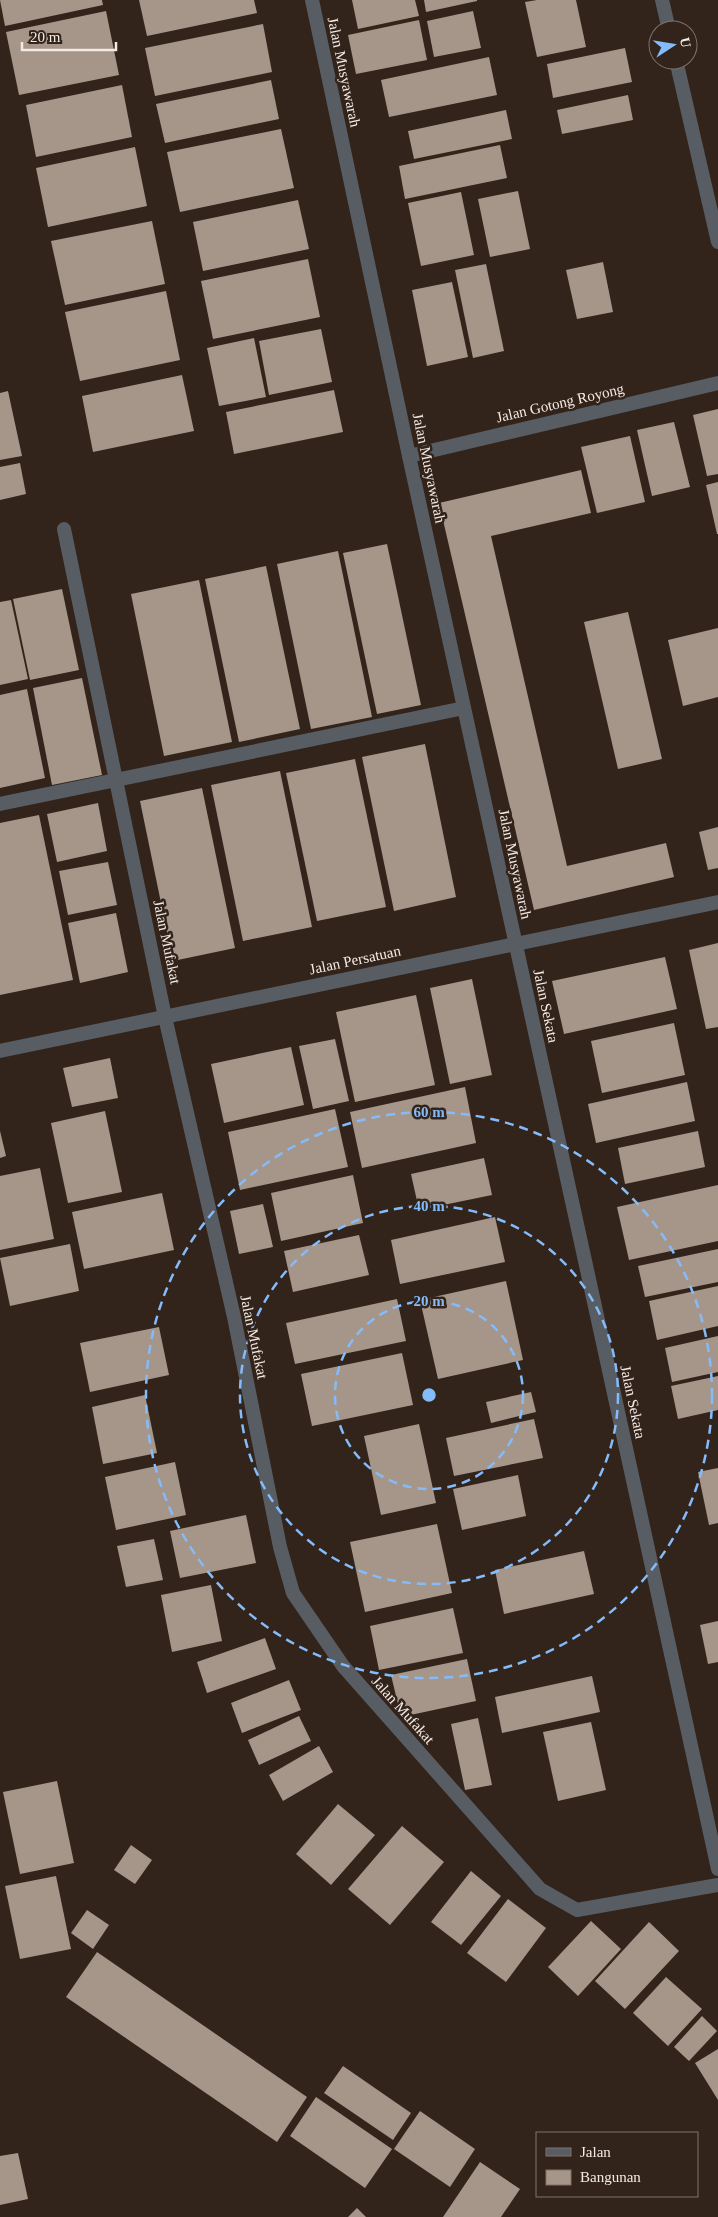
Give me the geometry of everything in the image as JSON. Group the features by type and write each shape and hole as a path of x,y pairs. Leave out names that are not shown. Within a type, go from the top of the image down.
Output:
{"street":[{"name":"Jalan Musyawarah","path":"312,0 409,456 516,942"},
{"path":"662,0 667,20"},
{"path":"678,70 718,242"},
{"name":"Jalan Gotong Royong","path":"409,456 718,383"},
{"name":"Jalan Mufakat","path":"64,528 166,1016 234,1316 280,1547 293,1593 342,1666 540,1889 577,1910 718,1885"},
{"path":"0,804 464,708"},
{"name":"Jalan Persatuan","path":"0,1051 516,942 718,902"},
{"name":"Jalan Sekata","path":"516,942 718,1869"}],"building":[{"path":"0,0 102,0 103,5 5,26"},
{"path":"139,0 254,0 257,13 147,36"},
{"path":"352,0 415,0 419,16 358,29"},
{"path":"424,0 477,0 477,1 426,12"},
{"path":"537,0 576,0 586,47 537,57 525,2"},
{"path":"106,11 119,75 19,95 6,32"},
{"path":"473,11 481,48 434,57 427,21"},
{"path":"419,20 427,60 356,74 348,35"},
{"path":"263,24 272,72 155,96 145,48"},
{"path":"625,48 632,82 553,98 547,64"},
{"path":"489,57 497,95 389,117 381,80"},
{"path":"271,80 279,119 165,143 156,104"},
{"path":"122,85 132,137 36,157 26,105"},
{"path":"628,95 633,120 562,134 557,110"},
{"path":"506,110 512,139 414,159 408,131"},
{"path":"281,129 294,188 180,212 167,152"},
{"path":"500,145 507,178 405,199 399,166"},
{"path":"135,147 147,206 48,227 36,168"},
{"path":"518,191 530,249 490,257 478,199"},
{"path":"461,192 474,255 421,266 408,203"},
{"path":"298,200 309,249 203,271 193,222"},
{"path":"152,221 165,284 65,305 51,241"},
{"path":"308,259 320,317 213,339 201,281"},
{"path":"603,262 613,312 577,319 566,270"},
{"path":"486,264 504,351 473,358 455,270"},
{"path":"452,282 468,357 427,366 412,290"},
{"path":"166,291 180,360 80,381 65,312"},
{"path":"321,329 332,382 269,395 259,341"},
{"path":"254,338 266,397 219,406 207,348"},
{"path":"182,375 194,431 93,452 82,396"},
{"path":"334,390 343,432 234,454 226,412"},
{"path":"8,391 22,456 0,460 0,393"},
{"path":"718,409 718,474 707,476 693,415"},
{"path":"674,422 690,487 652,496 637,430"},
{"path":"630,436 645,502 597,513 581,447"},
{"path":"20,463 26,494 0,500 0,467"},
{"path":"581,470 591,513 491,536 567,866 666,843 674,877 534,910 439,503"},
{"path":"718,482 718,534 717,534 706,485"},
{"path":"387,544 421,705 377,714 343,553"},
{"path":"338,551 372,717 311,729 277,564"},
{"path":"266,566 300,729 239,742 205,579"},
{"path":"199,580 232,742 164,756 131,594"},
{"path":"62,589 79,670 30,680 13,599"},
{"path":"11,600 28,679 0,685 0,602"},
{"path":"628,612 662,759 618,769 584,622"},
{"path":"718,628 718,697 683,706 668,640"},
{"path":"82,678 102,775 52,785 33,688"},
{"path":"27,689 45,778 0,788 0,695"},
{"path":"425,744 456,897 394,911 362,757"},
{"path":"355,759 386,907 317,921 286,773"},
{"path":"280,771 312,927 243,941 211,785"},
{"path":"202,788 235,948 173,961 140,801"},
{"path":"98,803 107,851 57,862 47,814"},
{"path":"39,815 73,980 0,995 0,823"},
{"path":"718,827 718,868 708,870 699,832"},
{"path":"108,862 117,905 68,915 59,871"},
{"path":"116,913 128,972 80,983 68,923"},
{"path":"718,943 718,1027 706,1029 689,950"},
{"path":"665,957 677,1009 564,1034 552,981"},
{"path":"472,979 492,1075 450,1084 430,988"},
{"path":"416,995 435,1085 355,1102 336,1012"},
{"path":"674,1023 685,1075 602,1093 591,1041"},
{"path":"335,1039 349,1101 313,1109 299,1046"},
{"path":"291,1047 304,1105 224,1123 211,1064"},
{"path":"110,1058 118,1098 72,1107 63,1068"},
{"path":"687,1082 695,1121 596,1143 588,1104"},
{"path":"465,1087 476,1143 362,1168 350,1112"},
{"path":"335,1109 348,1167 240,1190 228,1132"},
{"path":"105,1111 122,1192 68,1203 51,1123"},
{"path":"0,1131 6,1156 0,1158"},
{"path":"698,1131 705,1167 625,1184 618,1148"},
{"path":"484,1158 492,1195 419,1210 411,1174"},
{"path":"40,1168 54,1239 0,1250 0,1176"},
{"path":"353,1175 363,1223 281,1241 271,1193"},
{"path":"718,1185 718,1241 629,1260 617,1207"},
{"path":"162,1193 174,1250 84,1269 72,1212"},
{"path":"263,1204 273,1247 239,1254 230,1211"},
{"path":"495,1217 505,1262 400,1284 391,1240"},
{"path":"359,1235 369,1275 293,1292 284,1251"},
{"path":"70,1244 79,1291 10,1306 0,1258"},
{"path":"718,1249 718,1282 645,1297 638,1266"},
{"path":"506,1281 523,1360 438,1379 420,1300"},
{"path":"718,1286 718,1326 657,1340 649,1301"},
{"path":"397,1299 406,1341 295,1364 286,1323"},
{"path":"159,1327 169,1375 90,1392 80,1343"},
{"path":"718,1336 718,1372 672,1382 665,1348"},
{"path":"402,1353 413,1405 312,1426 301,1374"},
{"path":"718,1376 718,1410 678,1419 671,1386"},
{"path":"531,1392 536,1412 491,1423 486,1402"},
{"path":"145,1395 157,1453 103,1464 92,1407"},
{"path":"534,1419 543,1458 454,1476 446,1438"},
{"path":"419,1424 436,1503 381,1515 364,1436"},
{"path":"175,1462 186,1515 116,1530 105,1477"},
{"path":"718,1468 718,1523 709,1525 698,1472"},
{"path":"518,1475 526,1516 462,1530 453,1489"},
{"path":"246,1515 256,1563 180,1578 170,1531"},
{"path":"437,1524 452,1593 365,1612 350,1542"},
{"path":"154,1539 163,1580 126,1587 117,1546"},
{"path":"584,1551 594,1594 504,1614 495,1570"},
{"path":"211,1585 222,1641 172,1652 161,1595"},
{"path":"453,1608 463,1653 379,1670 370,1626"},
{"path":"718,1621 718,1662 708,1664 700,1625"},
{"path":"265,1638 276,1669 207,1693 197,1662"},
{"path":"467,1659 476,1701 401,1717 391,1675"},
{"path":"592,1676 600,1712 502,1733 495,1697"},
{"path":"289,1680 301,1710 242,1733 231,1703"},
{"path":"299,1716 311,1741 259,1765 248,1740"},
{"path":"478,1718 492,1785 465,1790 451,1724"},
{"path":"591,1722 606,1790 558,1801 543,1732"},
{"path":"319,1746 333,1772 283,1801 269,1775"},
{"path":"57,1781 74,1863 20,1874 3,1792"},
{"path":"338,1804 375,1835 331,1885 296,1854"},
{"path":"402,1826 444,1862 390,1925 348,1889"},
{"path":"131,1845 152,1860 135,1884 114,1870"},
{"path":"471,1871 501,1896 461,1945 431,1922"},
{"path":"56,1876 71,1949 20,1959 5,1886"},
{"path":"508,1899 546,1928 506,1982 467,1953"},
{"path":"87,1910 109,1925 93,1949 71,1933"},
{"path":"591,1921 621,1949 578,1996 548,1967"},
{"path":"649,1922 679,1951 625,2009 595,1981"},
{"path":"97,1952 307,2097 277,2142 66,1997"},
{"path":"666,1977 702,2009 668,2046 633,2013"},
{"path":"702,2016 717,2031 689,2061 674,2047"},
{"path":"718,2049 718,2100 695,2063"},
{"path":"343,2066 411,2113 393,2140 324,2093"},
{"path":"316,2097 392,2149 365,2188 290,2136"},
{"path":"420,2111 475,2149 450,2187 394,2149"},
{"path":"18,2153 28,2199 0,2205 0,2156"},
{"path":"480,2162 520,2189 501,2217 443,2217"},
{"path":"357,2208 366,2217 348,2217"}]}
